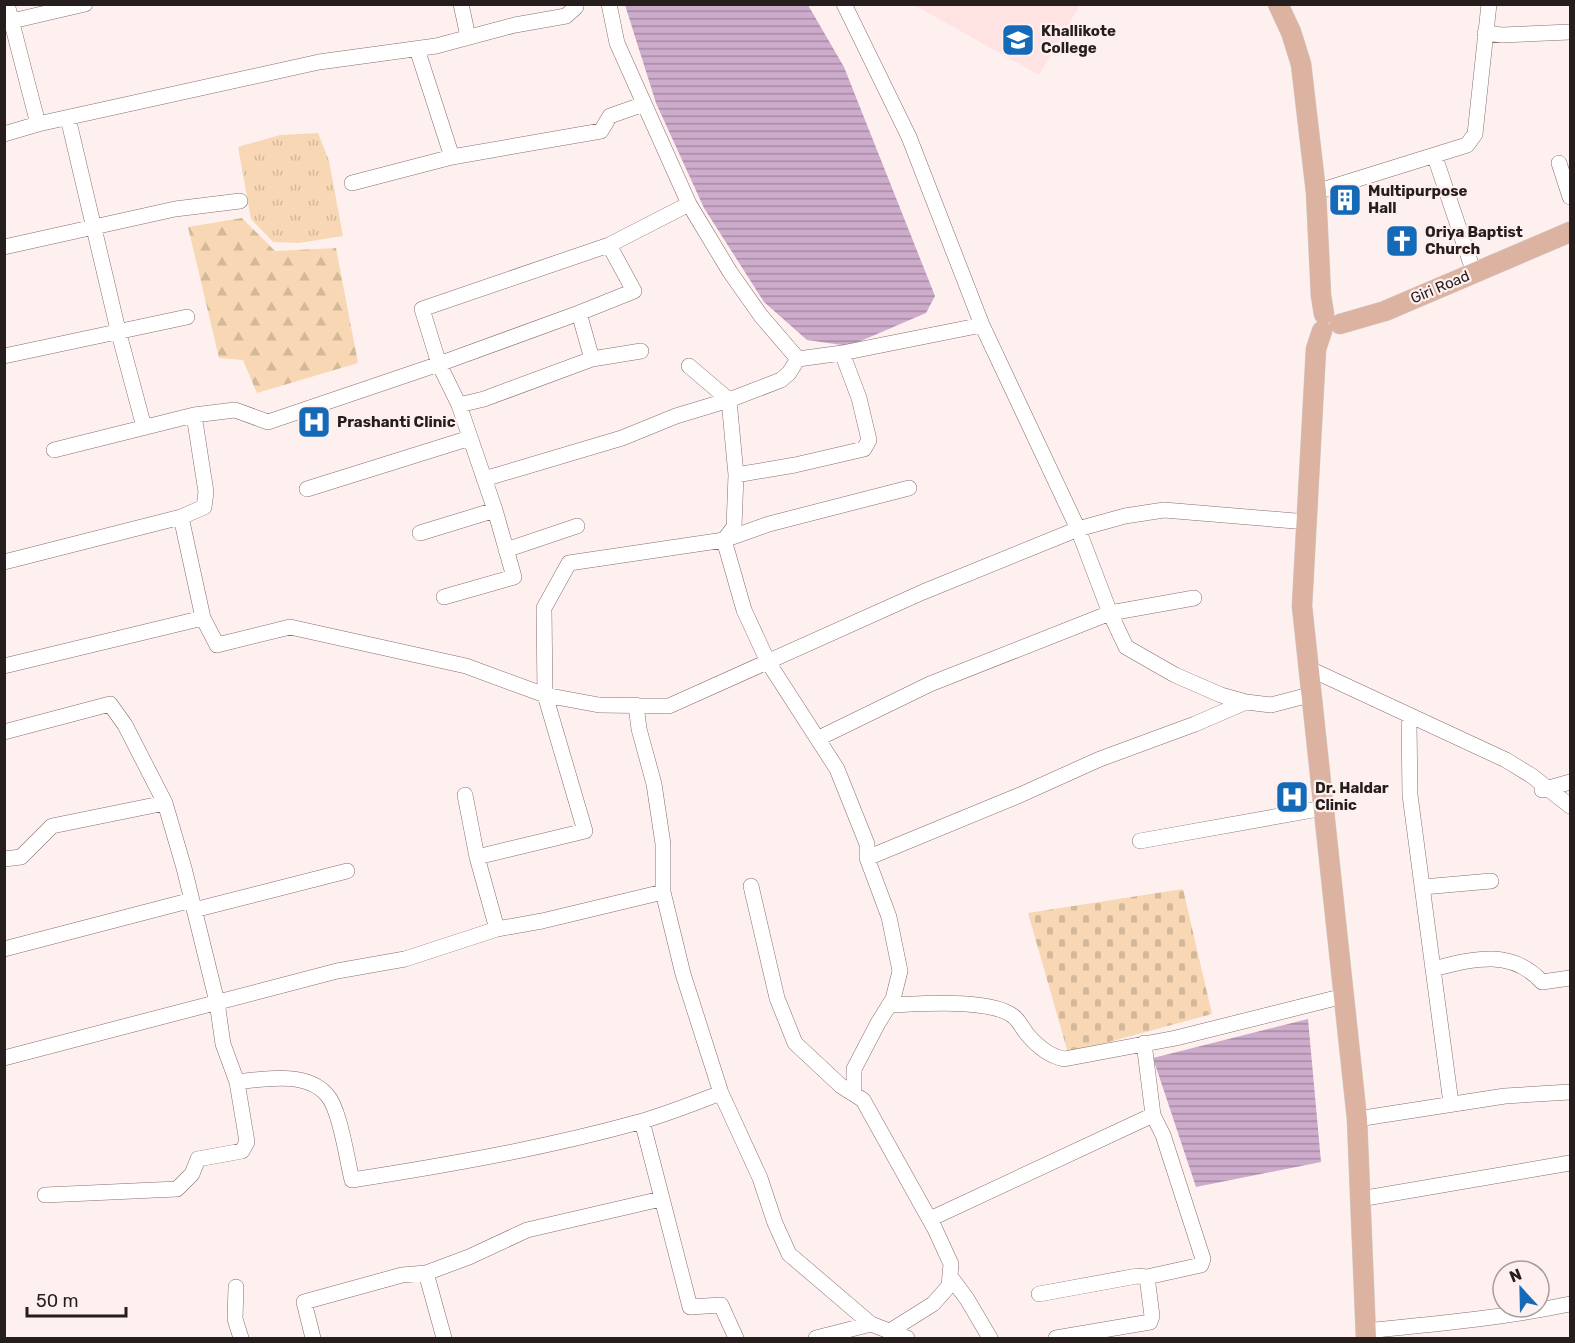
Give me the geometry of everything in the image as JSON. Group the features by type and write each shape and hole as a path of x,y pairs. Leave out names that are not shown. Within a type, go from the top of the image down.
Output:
{"main road":[{"path":"1278,4 1291,32 1300,64 1316,192 1321,296 1329,323 1316,349 1302,606 1312,681 1357,1119 1366,1335"},
{"name":"Giri Road","path":"1329,323 1385,311 1570,232"}],"street":[{"path":"7,4 38,124"},
{"path":"12,21 85,4"},
{"path":"461,4 468,37"},
{"path":"4,134 38,124 319,62 417,49 515,25 566,16 576,7 575,4"},
{"path":"609,4 617,43 689,204 730,272 761,316 798,359"},
{"path":"844,4 909,137 982,325 1078,529 1110,613 1126,647 1175,675 1221,695 1246,702 1271,705 1312,681"},
{"path":"1316,192 1435,157 1467,145 1476,134 1489,4"},
{"path":"1485,33 1570,32"},
{"path":"417,49 452,157"},
{"path":"351,183 452,157 601,131 610,116 644,104"},
{"path":"68,118 118,330 144,427"},
{"path":"1435,157 1474,273"},
{"path":"1559,163 1570,197"},
{"path":"4,247 175,209 240,201"},
{"path":"444,597 513,577 495,510 459,405 439,364 422,309 609,244 689,204"},
{"path":"54,450 194,415 235,410 268,422 439,364 579,313 634,291 609,244"},
{"path":"579,313 592,360"},
{"path":"4,356 187,317"},
{"path":"484,479 622,438 676,416 729,400 781,380 789,373 798,359 842,353 982,325"},
{"path":"459,405 484,399 592,360 641,351"},
{"path":"736,476 864,449 869,440 859,398 842,353"},
{"path":"689,366 729,400 736,476 734,527 724,540"},
{"path":"4,562 181,517 204,507 206,492 194,415"},
{"path":"307,489 470,438"},
{"path":"477,857 585,831 545,695 544,608 569,563 724,540 769,524 909,488"},
{"path":"420,534 495,510"},
{"path":"181,517 203,618 217,645 290,627 466,666 545,695 599,705 669,706 923,592 1078,529 1125,516 1164,510 1307,522"},
{"path":"506,550 577,526"},
{"path":"724,540 744,610 768,662 819,738 837,770 867,844 867,858 889,917 900,971 893,999 854,1069 854,1094"},
{"path":"819,738 930,684 1110,613 1194,598"},
{"path":"4,666 203,618"},
{"path":"1312,681 1503,767 1544,789 1570,816"},
{"path":"1312,681 1506,760 1570,806"},
{"path":"867,858 1020,795 1100,759 1195,724 1246,702"},
{"path":"4,732 110,704 126,725 165,802 217,1002 223,1044 237,1082 247,1142 242,1150 198,1159 192,1174 177,1189 45,1195"},
{"path":"636,705 639,729 654,784 663,844 663,892 683,974 721,1093 760,1178 775,1224 789,1254 873,1331"},
{"path":"1409,723 1410,795 1451,1103"},
{"path":"1544,789 1570,782"},
{"path":"465,795 477,857 496,929"},
{"path":"4,860 21,857 52,826 165,802"},
{"path":"1140,841 1324,808"},
{"path":"4,949 347,871"},
{"path":"1424,887 1491,881"},
{"path":"750,886 777,998 795,1043 841,1086 863,1100 930,1219 951,1264 949,1286 933,1304 890,1331"},
{"path":"4,1058 337,971 405,959 496,929 542,921 663,892"},
{"path":"1433,969 1465,961 1498,959 1528,968 1542,982 1570,978"},
{"path":"890,1005 965,1005 984,1006 1004,1011 1015,1017 1028,1034 1052,1057 1064,1059 1176,1038 1344,996"},
{"path":"1039,1294 1137,1276 1147,1277 1201,1264 1203,1259 1163,1135 1153,1115 1144,1043"},
{"path":"237,1082 293,1079 317,1087 327,1094 334,1106 352,1180 500,1154 642,1122 721,1093"},
{"path":"1357,1119 1505,1096 1570,1092"},
{"path":"930,1219 1153,1115"},
{"path":"642,1122 690,1307 721,1305 736,1338"},
{"path":"1360,1199 1570,1163"},
{"path":"313,1338 304,1302 402,1275 426,1273 469,1257 527,1230 661,1199"},
{"path":"426,1273 444,1338"},
{"path":"950,1276 968,1299 990,1338"},
{"path":"1056,1338 1150,1322 1152,1316 1147,1277"},
{"path":"236,1287 235,1319 241,1338"},
{"path":"1366,1335 1570,1304"},
{"path":"816,1338 873,1331 890,1331 907,1338"}],"shaded area":[{"path":"625,5 808,5 844,67 935,296 926,313 849,346 807,340 764,302 704,208 656,103"},
{"name":"Khallikote College","path":"914,5 1080,5 1039,75"},
{"path":"1308,1019 1321,1162 1196,1187 1153,1058"}],"green space":[{"path":"318,133 329,161 343,236 299,243 273,242 251,219 238,147 280,135"},
{"path":"242,218 275,251 336,248 358,363 257,393 243,360 219,358 188,227"},
{"path":"1183,889 1212,1014 1068,1053 1028,913"}],"place":[{"name":"Khallikote College","path":"1018,40"},
{"name":"Multipurpose Hall","path":"1345,200"},
{"name":"Oriya Baptist Church","path":"1402,241"},
{"name":"Prashanti Clinic","path":"314,422"},
{"name":"Dr. Haldar Clinic","path":"1292,797"}]}
